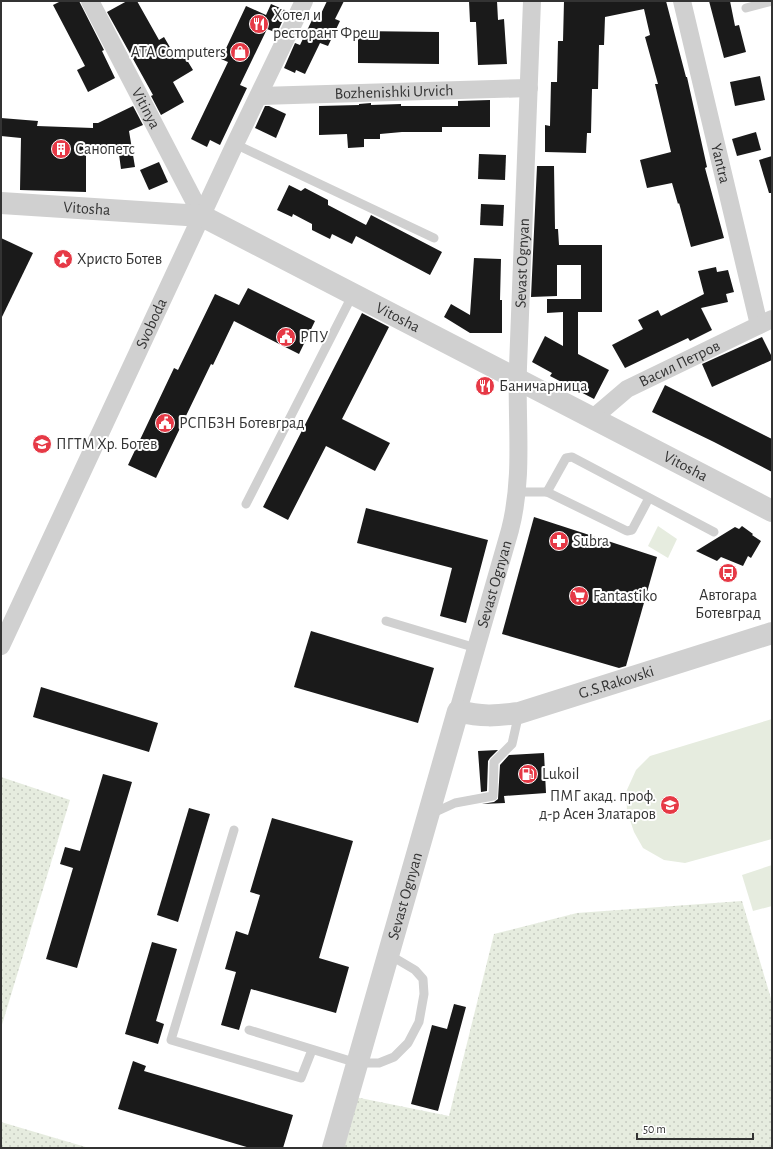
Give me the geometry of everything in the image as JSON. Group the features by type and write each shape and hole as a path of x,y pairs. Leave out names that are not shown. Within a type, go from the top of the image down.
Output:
{"street":[{"name":"Vitinya","path":"90,1 202,216"},
{"name":"Svoboda","path":"1,646 235,144 260,96 304,1"},
{"name":"Sevast Ognyan","path":"332,1148 515,511 519,454 518,379 532,1"},
{"name":"Yantra","path":"682,1 766,322"},
{"name":"Bozhenishki Urvich","path":"260,96 529,88"},
{"name":"Vitosha","path":"1,203 202,216 772,510"},
{"name":"Васил Петров","path":"593,418 627,389 766,322"},
{"name":"G.S.Rakovski","path":"458,711 492,717 519,713 772,634"}],"lane":[{"path":"746,8 772,2"},
{"path":"235,144 434,238"},
{"path":"246,504 353,294"},
{"path":"547,492 566,458 572,457 714,532"},
{"path":"517,492 547,492 627,531 632,530 649,498"},
{"path":"386,621 476,648"},
{"path":"428,816 455,802 493,796 494,762 512,744 519,713"},
{"path":"234,830 171,1040 301,1078 312,1050"},
{"path":"249,1030 357,1063 379,1063 394,1057 408,1043 419,1022 424,994 423,979 414,970 388,954"}],"shaded area":[{"path":"658,526 677,539 668,558 648,546"},
{"path":"772,719 772,839 685,863 664,860 643,848 634,832 627,811 626,792 636,770 650,756"},
{"path":"1,777 70,800 1,1028"},
{"path":"772,865 772,906 753,911 742,875"},
{"path":"742,901 772,1002 772,1148 341,1148 355,1097 449,1116 494,934 577,913"},
{"path":"1,1122 89,1148 1,1148"}],"building":[{"path":"61,1 79,1 104,50 102,51 115,78 88,92 77,70 85,66 53,5"},
{"path":"127,1 137,1 159,40 164,37 175,56 182,52 193,70 173,82 184,102 161,115 151,96 153,95 107,12"},
{"path":"327,1 344,1 335,19 340,21 328,46 320,43 305,74 296,70 295,73 284,68 295,43 300,45 313,18 318,20"},
{"path":"469,1 497,1 498,20 504,19 507,64 478,65 476,22 470,22"},
{"path":"564,1 666,1 687,77 707,167 705,168 724,238 691,247 672,183 647,188 640,160 671,152 655,84 658,84 645,37 650,35 644,9 605,17 604,45 599,45 598,89 592,89 591,133 587,133 586,153 545,152 545,125 550,126 551,82 557,82 558,41 563,41"},
{"path":"709,1 730,1 735,26 739,25 746,52 724,58"},
{"path":"271,4 287,11 277,33 267,29 240,85 247,88 220,145 210,140 207,147 191,139 228,62 221,59 246,6 266,15"},
{"path":"358,31 439,32 439,64 358,63"},
{"path":"760,76 765,100 735,106 730,82"},
{"path":"490,100 490,127 442,127 442,132 402,132 380,134 380,139 364,139 364,147 348,148 347,134 319,135 319,106 359,105 371,103 371,105 401,104 401,106 458,106 458,101"},
{"path":"133,106 143,125 129,131 135,167 121,169 118,147 86,145 86,192 20,190 21,138 1,136 1,118 38,121 37,126 93,128 93,123 98,123"},
{"path":"265,106 269,106 286,114 276,138 255,128"},
{"path":"756,132 761,150 737,156 732,139"},
{"path":"479,154 506,155 505,180 478,179"},
{"path":"772,156 772,193 769,193 759,160"},
{"path":"159,162 168,182 149,190 140,170"},
{"path":"537,166 554,166 555,229 558,229 559,245 602,245 602,312 578,312 578,354 609,370 594,399 550,376 552,373 532,362 545,336 563,346 563,312 547,313 547,299 581,299 581,265 557,265 557,296 531,297"},
{"path":"289,185 301,191 305,188 328,200 328,205 366,225 371,215 442,252 430,275 356,236 352,244 332,234 330,239 312,230 312,224 293,214 292,217 277,210"},
{"path":"481,204 504,205 503,226 480,225"},
{"path":"1,238 33,253 1,319"},
{"path":"474,258 501,259 500,300 502,300 502,333 470,333 444,317 451,304 470,315"},
{"path":"716,267 717,272 728,270 734,292 726,294 728,302 701,308 712,330 690,341 688,338 625,368 612,345 643,329 638,320 658,310 661,316 704,294 698,271"},
{"path":"248,288 315,321 299,354 234,321 213,365 211,364 156,478 128,465 174,368 178,370 215,294 239,305"},
{"path":"362,313 389,327 342,419 390,443 375,471 326,446 288,520 263,507"},
{"path":"762,337 772,360 712,387 702,364"},
{"path":"665,385 772,439 772,472 652,412"},
{"path":"366,508 488,540 466,623 440,616 452,568 357,543"},
{"name":"Fantastiko","path":"534,517 657,557 626,666 619,668 502,634"},
{"path":"742,526 761,541 751,558 748,556 743,566 721,557 717,561 696,551 735,527 739,529"},
{"path":"311,631 434,668 418,723 294,687"},
{"path":"41,687 158,723 149,752 33,717"},
{"path":"498,750 488,761 487,791 481,792 478,751"},
{"path":"544,753 546,793 504,796 505,803 482,804 494,802 498,799 500,765 509,755"},
{"path":"103,774 132,782 77,968 46,959 73,868 60,864 65,847 80,851"},
{"path":"189,808 210,814 178,922 157,915"},
{"path":"272,818 353,841 319,958 349,967 336,1013 251,989 239,1030 221,1025 236,972 225,969 236,931 248,935 260,895 250,892"},
{"path":"152,942 177,949 156,1021 164,1024 158,1044 125,1034"},
{"path":"454,1004 466,1007 438,1111 411,1104 432,1025 447,1029"},
{"path":"133,1061 146,1066 144,1071 293,1115 283,1148 250,1148 118,1109"}],"place":[{"name":"Хотел и ресторант Фреш","path":"259,24"},
{"name":"ATA Computers","path":"240,52"},
{"name":"Санопетс","path":"61,149"},
{"name":"Христо Ботев","path":"63,259"},
{"name":"РПУ","path":"286,337"},
{"name":"Баничарница","path":"485,386"},
{"name":"РСПБЗН Ботевград","path":"165,423"},
{"name":"ПГТМ Хр. Ботев","path":"42,444"},
{"name":"Subra","path":"559,541"},
{"name":"Автогара Ботевград","path":"728,573"},
{"name":"Fantastiko","path":"579,596"},
{"name":"Lukoil","path":"528,774"},
{"name":"ПМГ акад. проф. д-р Асен Златаров","path":"670,805"}]}
